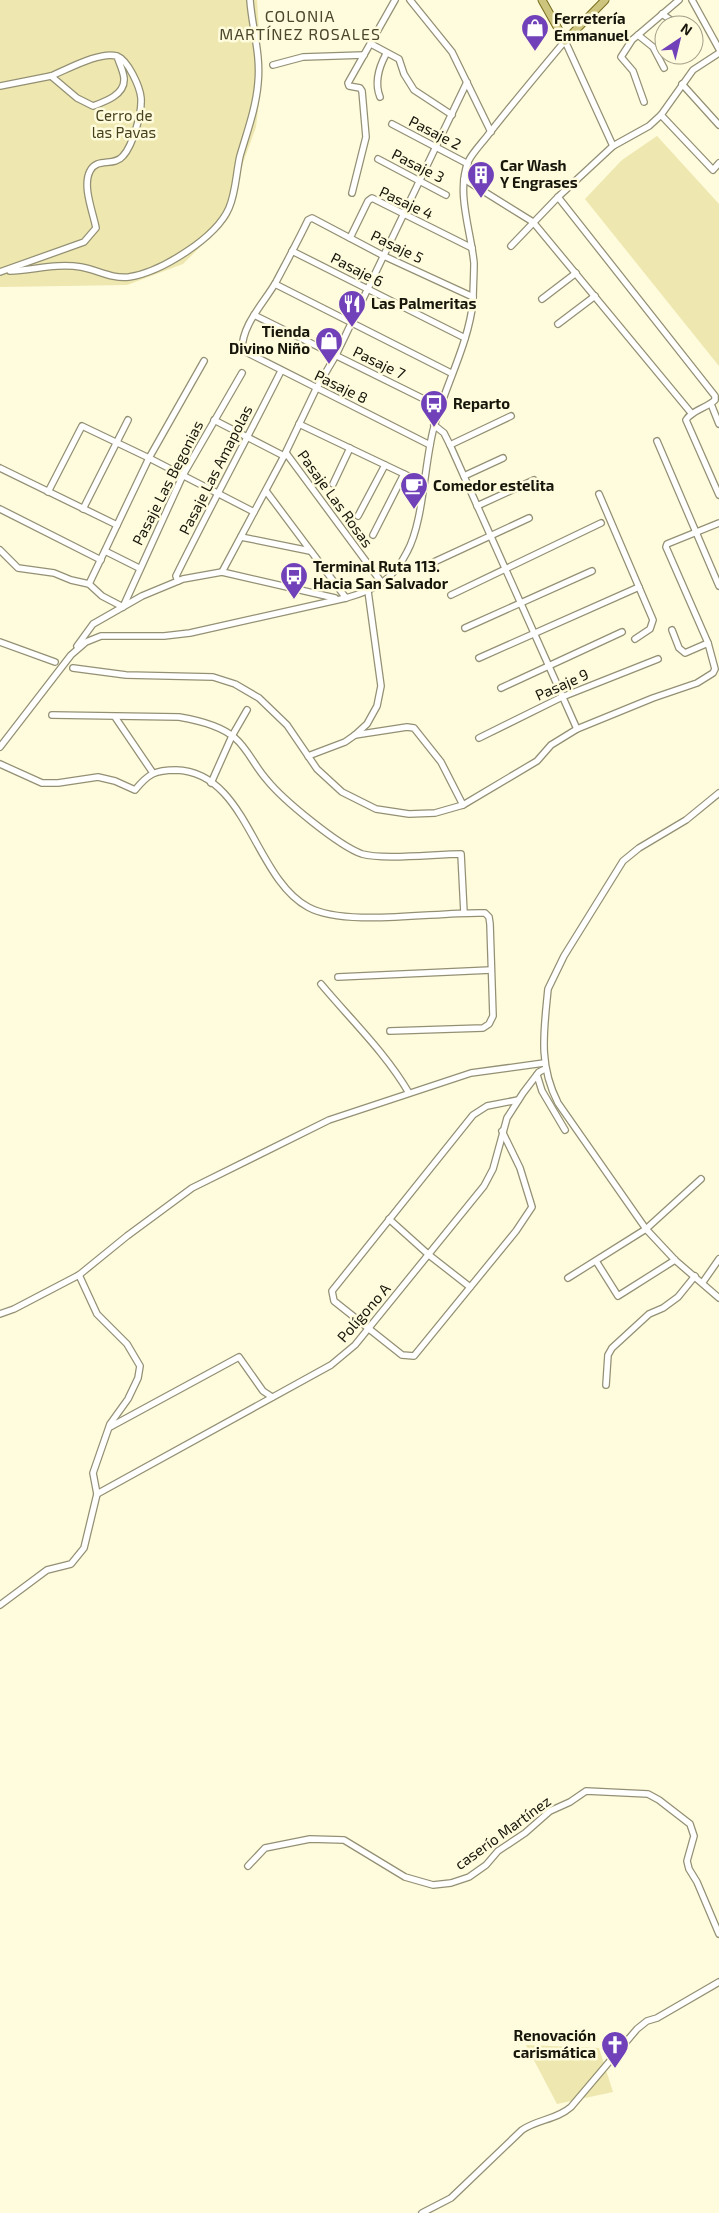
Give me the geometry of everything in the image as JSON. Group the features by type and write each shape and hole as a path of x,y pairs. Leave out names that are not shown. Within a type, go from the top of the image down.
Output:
{"main road":[{"path":"542,0 565,41 605,0"}],"street":[{"path":"0,272 24,270 46,265 81,267 114,278 130,277 185,254 218,225 229,208 238,164 255,109 258,82 258,53 250,0"},
{"path":"352,193 366,137 362,91 360,88 349,86 348,83 395,0"},
{"path":"412,0 452,52 491,132"},
{"path":"644,102 633,71 621,58 632,40 679,0"},
{"path":"511,246 558,197 613,146 649,126 661,115 693,70 719,51 692,0"},
{"path":"638,35 653,47 664,68"},
{"path":"71,654 86,642 101,636 164,636 230,626 368,592 382,584 399,565 411,544 434,425 465,338 473,297 474,264 464,179 468,164 491,132 565,41 613,146"},
{"path":"370,44 386,54 399,59 404,74 414,90 452,114"},
{"path":"380,97 376,89 378,76 386,54"},
{"path":"273,65 303,57 364,55"},
{"path":"0,86 52,76 94,58 117,56 126,62 132,71 141,98 137,125 132,141 123,157 117,160 100,162 89,172 87,181 96,228 84,242 0,272"},
{"path":"52,76 77,98 93,106 116,95 123,85 125,80 117,56"},
{"path":"222,572 285,455 316,389 336,355 467,82"},
{"path":"682,84 719,125"},
{"path":"661,115 719,176"},
{"name":"Pasaje 2","path":"392,124 468,164"},
{"name":"Pasaje 3","path":"378,159 446,195"},
{"path":"713,169 719,163"},
{"path":"464,179 533,222 692,414"},
{"path":"558,197 713,393 715,400 687,417 687,423 719,495"},
{"name":"Pasaje 4","path":"350,238 370,198 472,248"},
{"name":"Pasaje 5","path":"292,251 308,220 312,218 384,256 473,297"},
{"path":"254,315 292,251"},
{"name":"Pasaje 6","path":"292,251 465,338"},
{"path":"542,299 576,273"},
{"path":"274,284 451,373"},
{"path":"558,324 595,296"},
{"name":"Pasaje 8","path":"254,315 242,342 242,350 430,445"},
{"name":"Pasaje 7","path":"254,315 440,407"},
{"path":"89,584 149,458 204,361"},
{"name":"Pasaje Las Amapolas","path":"178,581 176,576 281,371"},
{"name":"Pasaje Las Begonias","path":"123,607 139,568 183,475 242,373"},
{"path":"711,404 719,424"},
{"path":"450,445 512,416"},
{"path":"83,509 128,420"},
{"path":"214,420 285,455"},
{"path":"299,424 423,483"},
{"path":"434,425 444,433 450,445 577,729"},
{"path":"48,492 82,426 254,512"},
{"path":"657,442 719,586"},
{"path":"333,484 350,448"},
{"name":"Pasaje Las Rosas","path":"285,455 382,584"},
{"path":"464,476 503,458"},
{"path":"358,516 385,465"},
{"path":"0,468 117,526"},
{"path":"373,535 404,474"},
{"path":"477,506 534,480"},
{"path":"266,491 346,598"},
{"path":"600,494 653,620 650,629 635,639"},
{"path":"0,510 100,560"},
{"path":"434,562 528,518"},
{"path":"451,595 601,523"},
{"path":"73,668 126,675 213,677 235,684 259,698 287,725 317,769 342,792 376,809 409,814 435,813 463,805 537,761 551,746 577,729 653,698 697,683 714,673 714,663 708,643 666,550 667,544 719,523"},
{"path":"241,536 310,551"},
{"path":"0,550 18,568 54,573 71,580 89,584 102,596 123,607"},
{"path":"105,551 139,568"},
{"path":"465,628 592,571"},
{"path":"0,747 93,624 123,607 178,581 222,572 337,599"},
{"path":"479,658 534,632 639,588"},
{"path":"308,756 345,742 355,735 367,724 377,706 382,686 368,592"},
{"path":"672,630 679,648 685,653 708,643"},
{"path":"501,688 622,632"},
{"path":"0,642 55,662"},
{"name":"Pasaje 9","path":"479,738 562,696 658,659"},
{"path":"211,783 232,736 247,710"},
{"path":"52,715 178,717 195,719 232,736 283,798 329,833 363,854 384,856 461,854 464,913"},
{"path":"115,717 153,773"},
{"path":"355,735 407,727 414,728 441,762 463,805"},
{"path":"0,764 42,784 98,777 115,781 135,790 146,776 153,773 167,770 184,770 211,783 229,800 241,816 277,880 308,908 333,916 360,917 485,913 489,917 493,1016 489,1024 483,1028 465,1030 390,1031"},
{"path":"719,793 686,820 639,848 624,861 564,956 548,989 543,1050 544,1066 558,1103 646,1229 675,1260 703,1282 719,1298"},
{"path":"338,977 491,970"},
{"path":"320,984 395,1069 409,1093"},
{"path":"0,1314 23,1305 79,1275 127,1236 192,1188 329,1120 471,1073 544,1066"},
{"name":"Polígono A","path":"97,1494 331,1365 355,1345 484,1186 494,1169 502,1131 507,1118 544,1066"},
{"path":"537,1075 542,1091 565,1130"},
{"path":"502,1131 520,1168 532,1207 516,1231 414,1356 402,1355 334,1301 332,1291 473,1115 487,1106 518,1100"},
{"path":"568,1278 646,1229 701,1178"},
{"path":"390,1219 429,1255 470,1286"},
{"path":"703,1282 719,1259"},
{"path":"596,1262 618,1296 675,1260"},
{"path":"0,1605 47,1570 71,1564 84,1548 97,1494 93,1473 109,1428 128,1399 138,1378 140,1366 128,1344 96,1314 79,1275"},
{"path":"606,1385 608,1355 612,1348 649,1314 663,1308 678,1297 695,1276"},
{"path":"109,1428 239,1357 262,1391 272,1397"},
{"name":"caserío Martínez","path":"248,1866 265,1848 310,1839 344,1840 404,1877 433,1885 451,1884 486,1865 498,1851 526,1833 550,1812 586,1791 648,1794 659,1800 690,1824 694,1836 687,1860 689,1869 697,1882 719,1934"},
{"path":"422,2213 451,2198 522,2130 532,2123 562,2115 571,2108 637,2029 719,1982"}],"green space":[{"name":"Cerro de las Pavas","path":"0,0 257,0 262,78 256,127 243,163 229,218 183,264 127,285 0,287"},
{"path":"657,136 719,204 719,366 585,199 622,160"},
{"path":"526,2045 599,2048 613,2092 557,2104"}],"place":[{"name":"Ferretería Emmanuel","path":"535,52"},
{"name":"Car Wash Y Engrases","path":"481,199"},
{"name":"Las Palmeritas","path":"352,328"},
{"name":"Tienda Divino Niño","path":"329,365"},
{"name":"Reparto","path":"434,428"},
{"name":"Comedor estelita","path":"414,510"},
{"name":"Terminal Ruta 113. Hacia San Salvador","path":"294,600"},
{"name":"Renovación carismática","path":"615,2069"}],"district":[{"name":"COLONIA MARTÍNEZ ROSALES","path":"300,25"}]}
